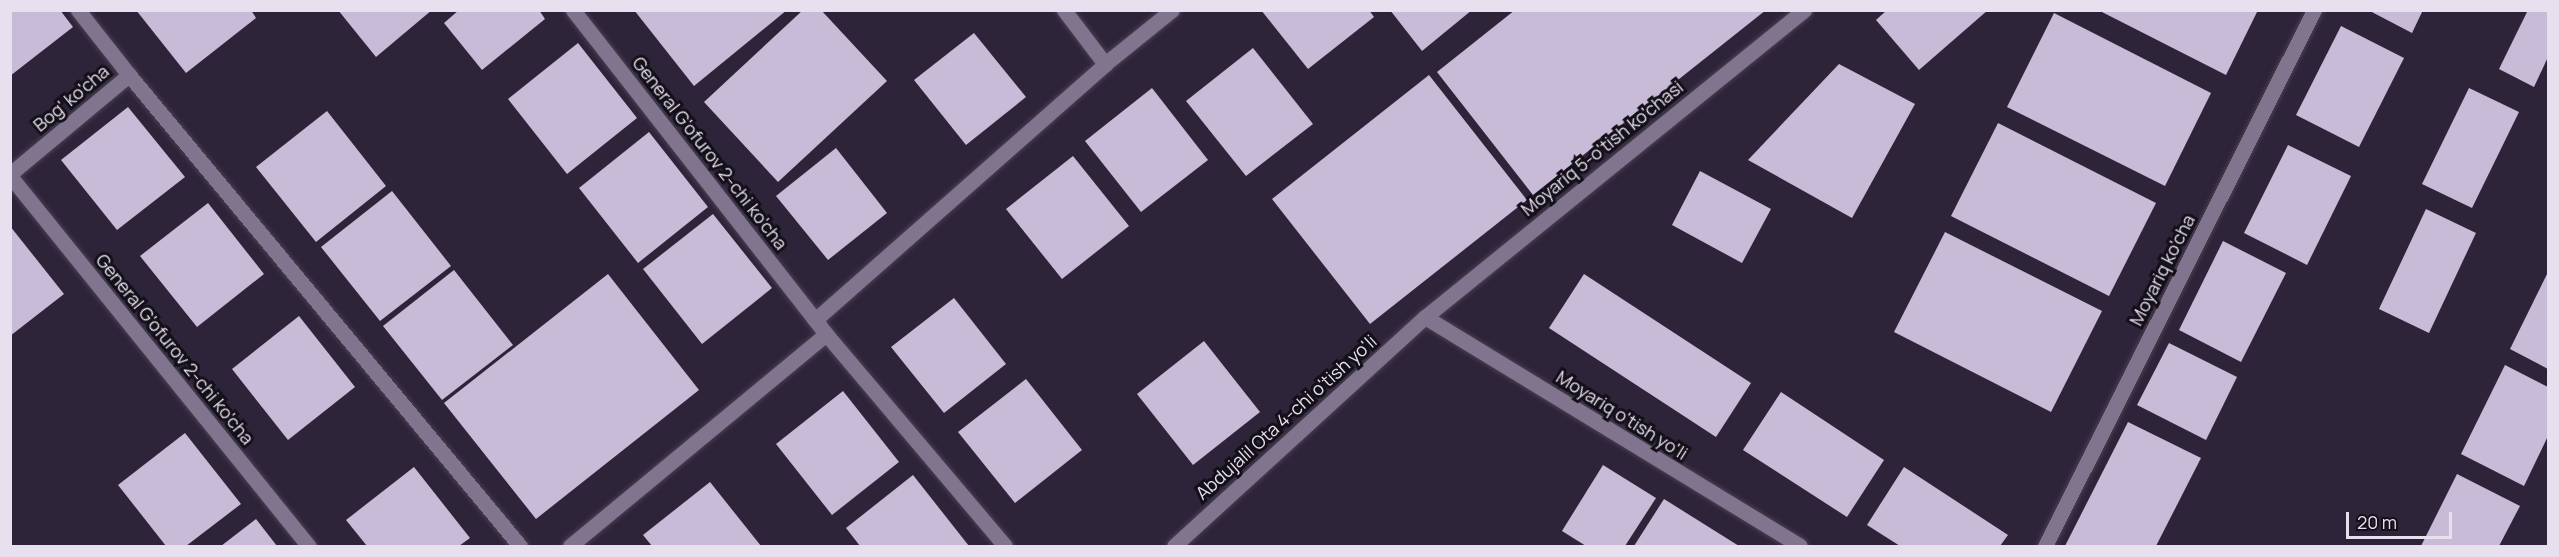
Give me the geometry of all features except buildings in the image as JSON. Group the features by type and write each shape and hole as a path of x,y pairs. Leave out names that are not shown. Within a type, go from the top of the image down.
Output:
{"street":[{"path":"78,10 129,75 520,546"},
{"name":"General G'ofurov 2-chi ko'cha","path":"573,10 826,334 1005,546"},
{"path":"1064,10 1105,64"},
{"path":"815,320 1105,64 1172,10"},
{"name":"Moyariq 5-o'tish ko'chasi","path":"1425,317 1804,10"},
{"name":"Moyariq ko'cha","path":"2045,546 2314,10"},
{"name":"Bog' ko'cha","path":"10,175 129,75"},
{"name":"General G'ofurov 2-chi ko'cha","path":"10,175 309,546"},
{"name":"Abdujalil Ota 4-chi o'tish yo'li","path":"1174,546 1425,317"},
{"name":"Moyariq o'tish yo'li","path":"1425,317 1800,546"},
{"path":"570,546 826,334"}]}
